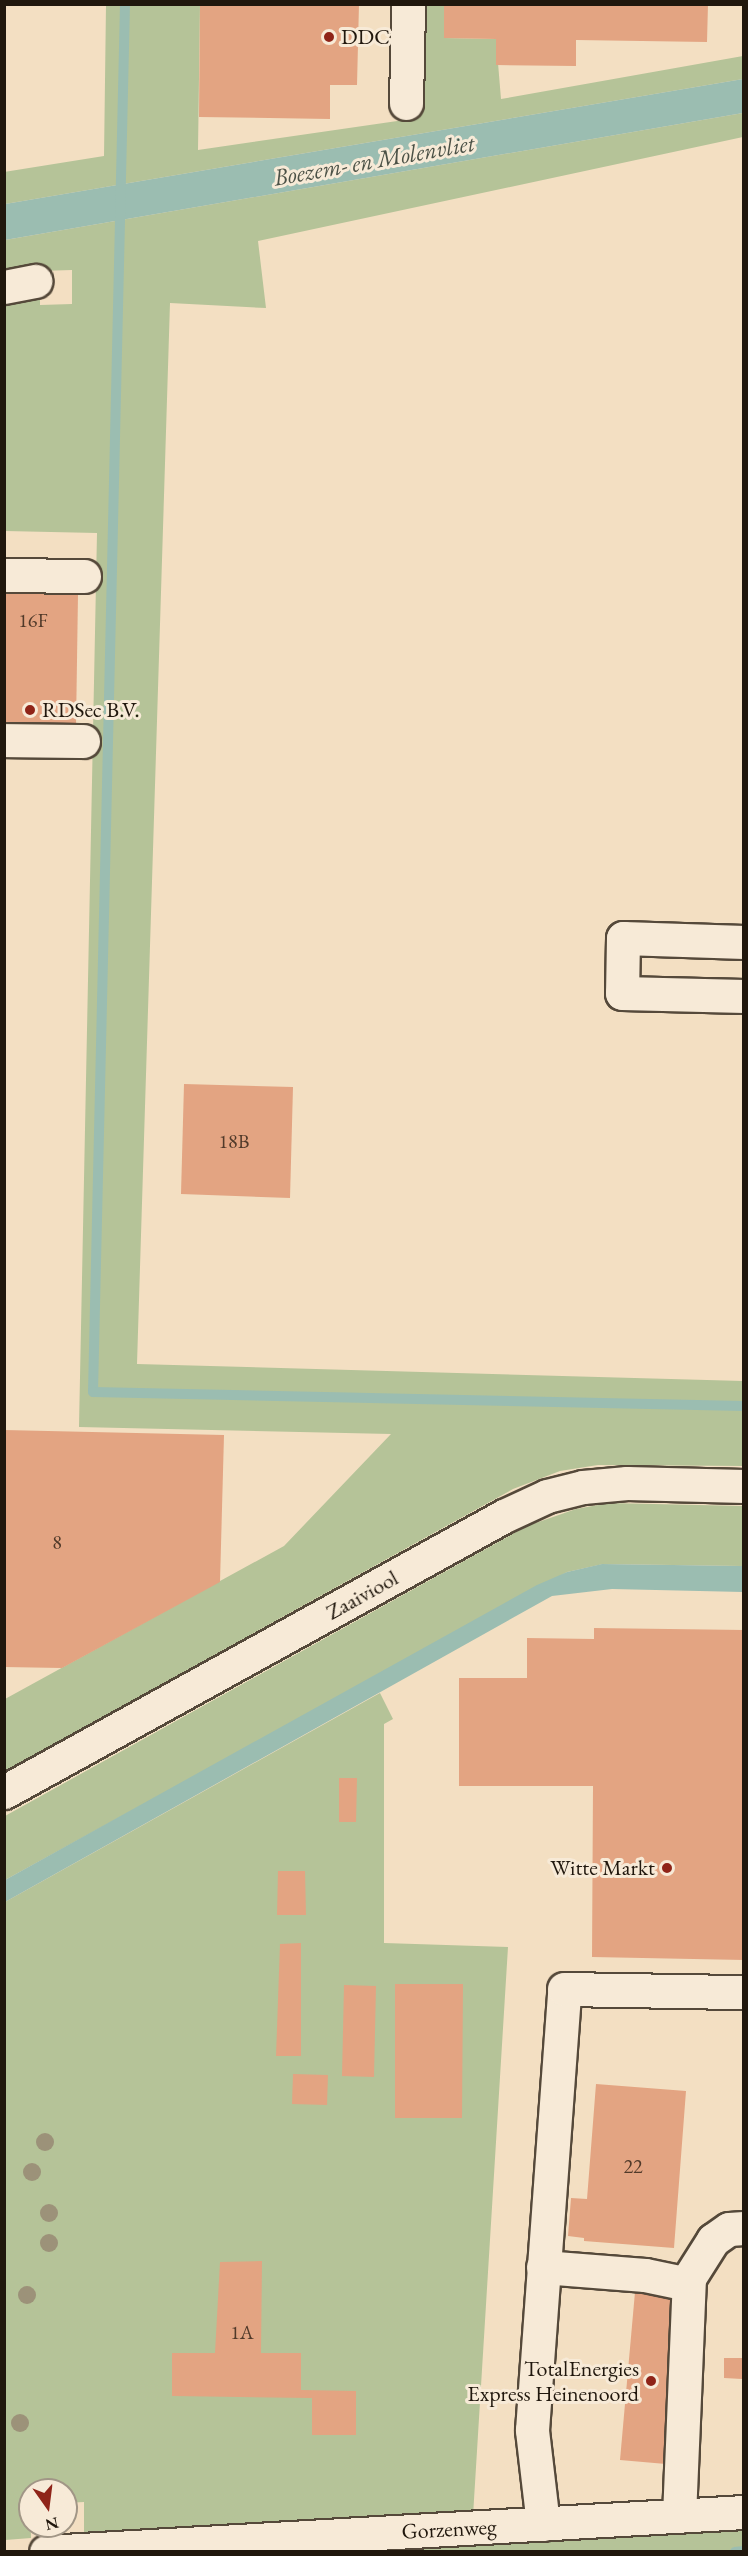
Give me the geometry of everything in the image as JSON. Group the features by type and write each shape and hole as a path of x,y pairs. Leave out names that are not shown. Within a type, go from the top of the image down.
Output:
{"street":[{"path":"406,103 408,4"},
{"path":"4,574 84,576"},
{"path":"4,740 83,741"},
{"path":"744,942 623,938 622,993 744,996"},
{"name":"Zaaiviool","path":"4,1792 504,1516 547,1496 584,1487 627,1483 744,1486"},
{"path":"543,2524 532,2430 564,1989 744,1992"},
{"path":"679,2516 688,2284 694,2267 713,2240 729,2229 744,2228"},
{"path":"543,2267 645,2275 688,2284"},
{"name":"Gorzenweg","path":"46,2552 744,2512"}],"green space":[{"path":"106,5 200,5 198,150 418,118 421,5 444,5 444,38 496,39 501,99 743,56 743,79 5,204 4,172 104,156"},
{"path":"743,113 743,137 258,241 266,308 170,303 137,1364 743,1381 743,1466 598,1465 560,1471 513,1489 5,1771 5,1699 284,1546 391,1434 79,1427 97,533 5,531 5,297 40,290 40,305 72,304 72,270 39,271 5,278 5,240"},
{"path":"609,1503 743,1506 743,1566 603,1564 567,1572 5,1880 5,1816 527,1526 576,1509"},
{"path":"380,1693 393,1719 384,1724 384,1943 508,1947 473,2516 84,2537 84,2502 78,2502 78,2478 18,2478 18,2538 31,2538 5,2540 5,1902"},
{"path":"743,2529 743,2551 342,2551"}],"water":[{"name":"Boezem- en Molenvliet","path":"743,79 743,113 5,240 5,204"},
{"path":"602,1564 743,1566 743,1592 612,1589 552,1596 5,1902 5,1880 537,1585 567,1572"}],"building":[{"path":"200,4 359,4 357,85 330,85 330,119 199,117"},
{"path":"444,4 708,4 707,42 576,40 576,66 496,65 496,39 444,38"},
{"path":"4,593 78,594 76,726 4,724"},
{"path":"184,1084 293,1087 290,1198 181,1194"},
{"path":"4,1430 224,1435 220,1582 62,1668 4,1667"},
{"name":"Witte Markt","path":"594,1628 744,1630 744,1960 592,1957 593,1786 459,1786 459,1678 527,1678 527,1638 594,1639"},
{"path":"339,1778 357,1778 356,1822 339,1822"},
{"path":"278,1871 305,1871 306,1915 277,1915"},
{"path":"301,1943 301,2056 276,2056 280,1944"},
{"path":"395,1984 463,1984 462,2118 395,2118"},
{"path":"344,1985 376,1986 374,2077 342,2076"},
{"path":"293,2074 328,2075 327,2105 292,2104"},
{"path":"596,2084 686,2091 674,2248 584,2241 584,2238 568,2236 571,2198 587,2199"},
{"path":"262,2261 261,2353 301,2353 301,2390 356,2391 356,2435 312,2435 312,2398 172,2396 172,2353 215,2353 220,2262"},
{"path":"635,2292 672,2296 666,2464 620,2460"},
{"path":"724,2358 744,2358 742,2379 724,2378"}],"waterway":[{"path":"125,4 93,1392 744,1406"},
{"path":"735,2552 744,2551"}],"place":[{"name":"DDC","path":"329,37"},
{"name":"RDSec B.V.","path":"30,710"},
{"name":"Witte Markt","path":"667,1868"},
{"name":"TotalEnergies Express Heinenoord","path":"651,2381"}]}
